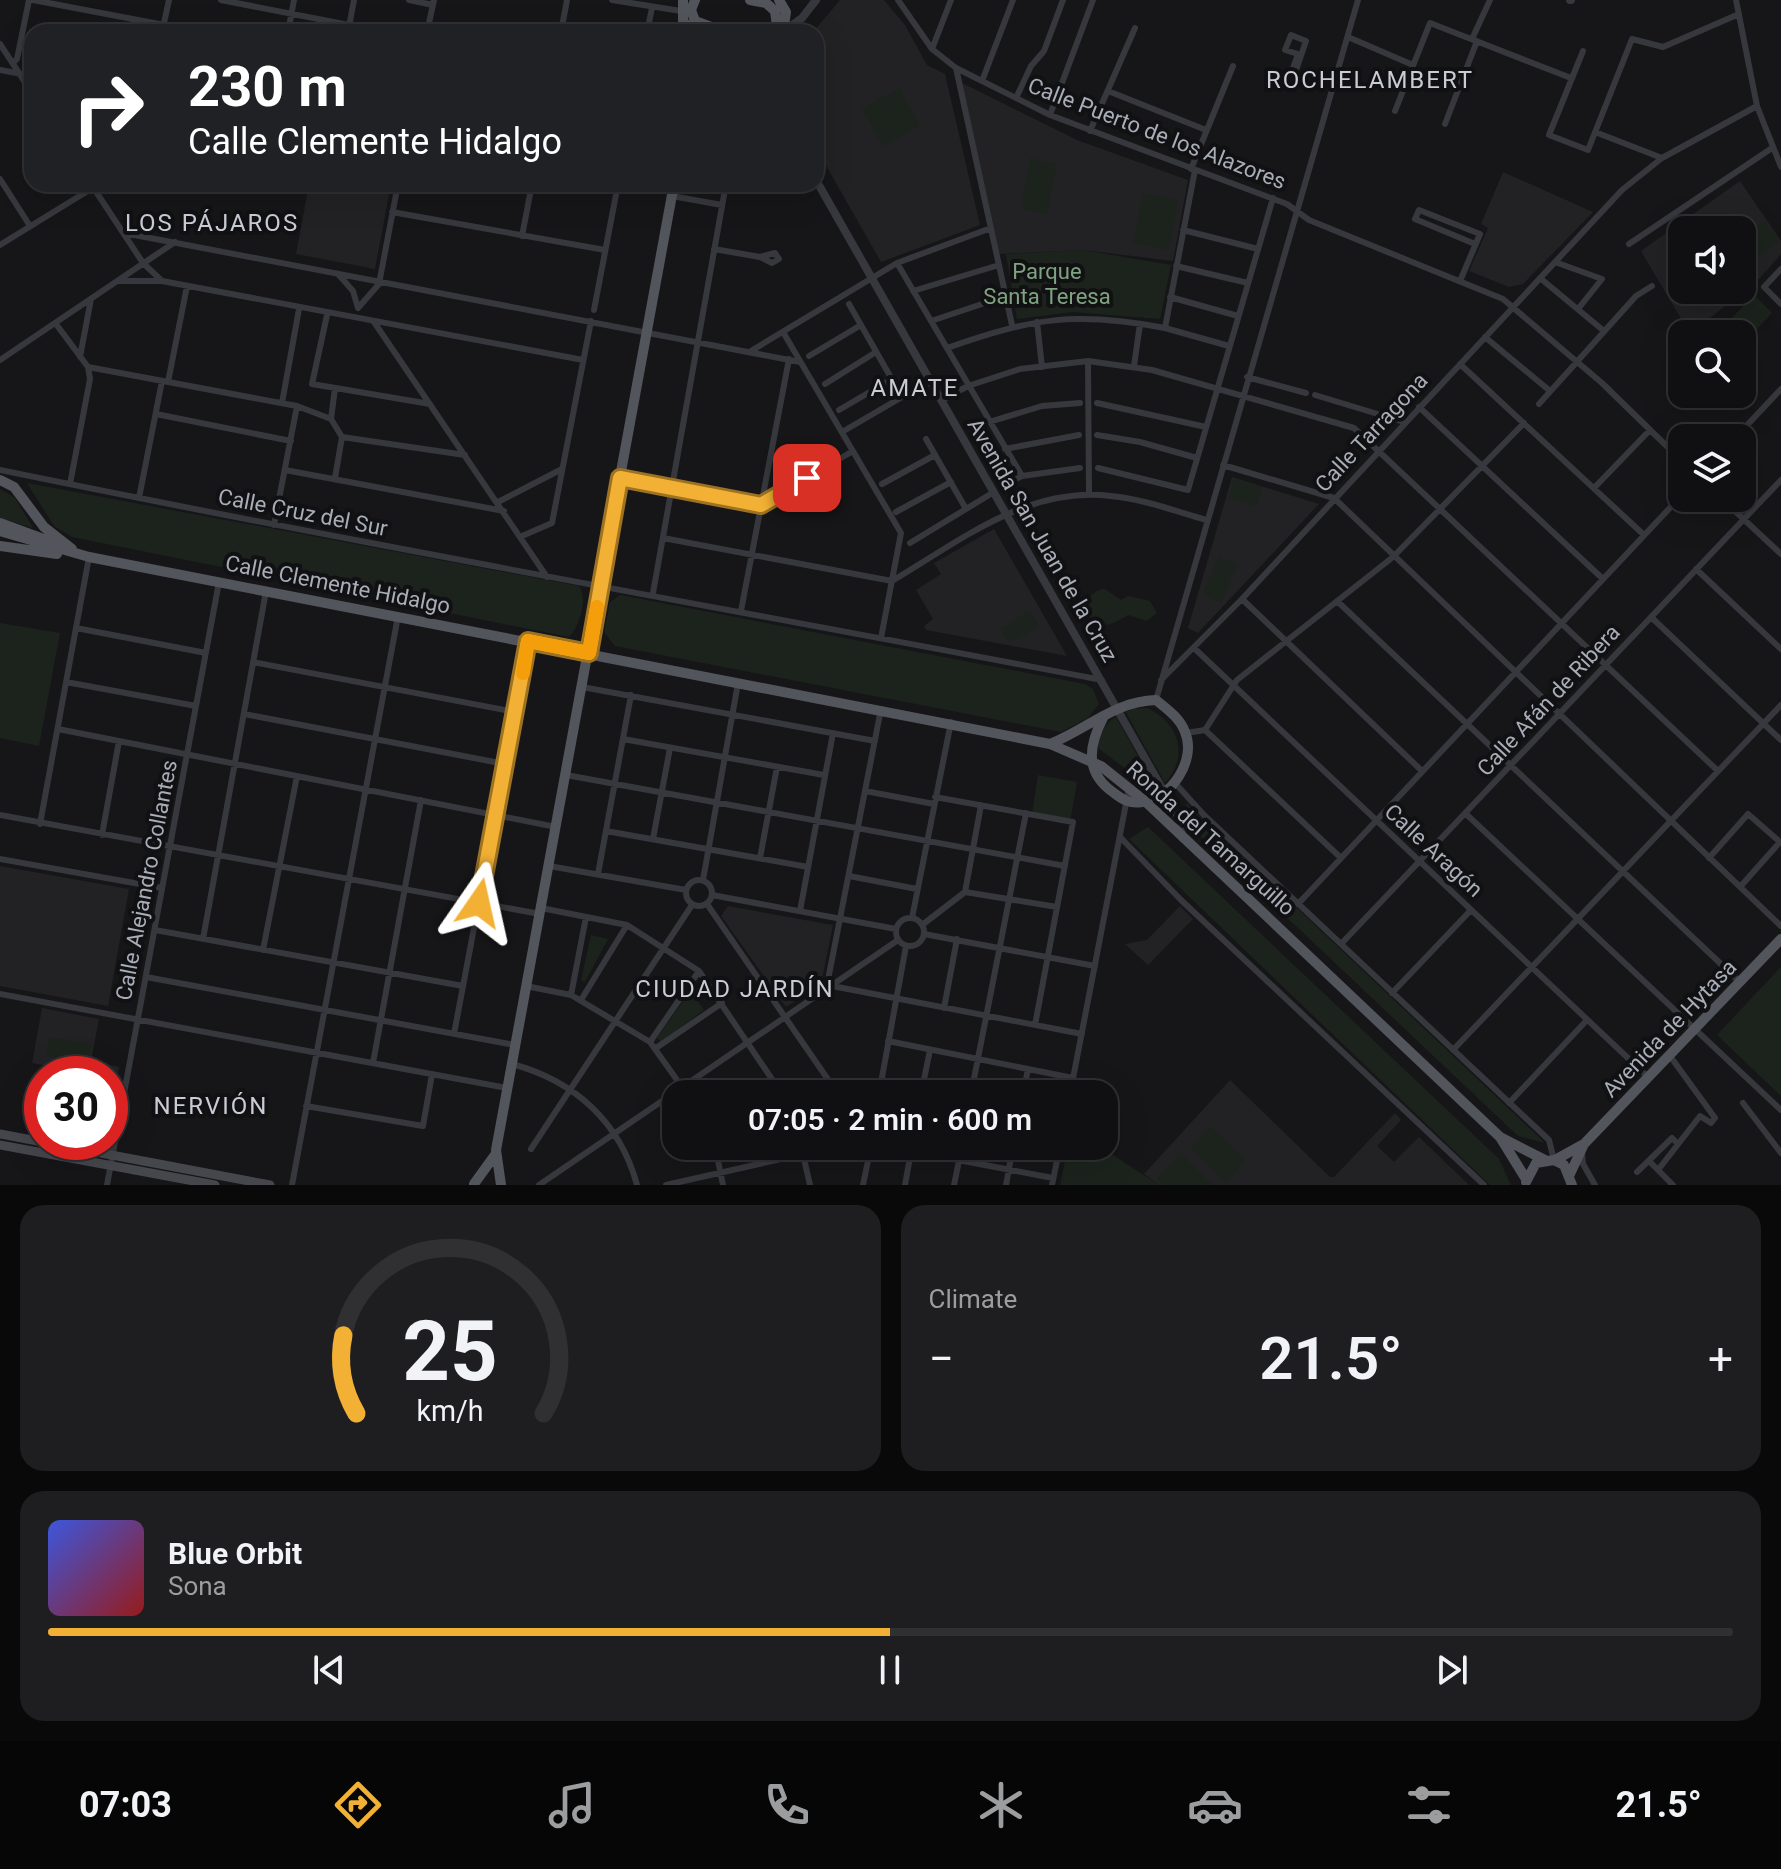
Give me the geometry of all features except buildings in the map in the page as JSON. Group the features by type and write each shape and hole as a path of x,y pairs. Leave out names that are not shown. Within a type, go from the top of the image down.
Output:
{"main road":[{"path":"695,0 691,10 695,21 703,24"},
{"path":"750,0 766,3 775,11 777,24"},
{"path":"779,0 786,12 782,24"},
{"path":"501,1185 495,1155 673,192"},
{"name":"Calle Clemente Hidalgo","path":"0,480 14,487 44,527 84,556"},
{"name":"Calle Clemente Hidalgo","path":"0,523 20,528 84,556"},
{"name":"Calle Clemente Hidalgo","path":"0,531 84,556 589,653"},
{"name":"Calle Clemente Hidalgo","path":"0,546 32,553 84,556"},
{"name":"Ronda del Tamarguillo","path":"589,653 951,722 1050,744 1090,760 1146,802 1500,1137 1526,1182"},
{"path":"1050,744 1103,718 1117,706 1156,700 1177,719 1186,733 1186,761 1175,783 1146,802 1127,802 1098,781 1090,760 1103,718"},
{"name":"Avenida de Hytasa","path":"1583,1147 1781,939"},
{"path":"0,1134 215,1185"},
{"name":"Ronda del Tamarguillo","path":"1500,1137 1551,1160 1571,1178"},
{"path":"0,1145 270,1185"},
{"path":"1526,1182 1536,1163 1583,1147"},
{"path":"1571,1178 1583,1147"},
{"path":"472,1185 495,1155"},
{"path":"472,1185 480,1185"}],"street":[{"path":"25,24 31,0 144,24"},
{"path":"164,24 169,0"},
{"path":"221,0 332,24"},
{"path":"290,24 294,0"},
{"path":"349,24 354,0"},
{"path":"409,0 433,2 429,24"},
{"path":"562,24 567,0"},
{"path":"612,0 652,8 682,6"},
{"path":"793,24 802,18 816,0"},
{"name":"Calle Puerto de los Alazores","path":"898,0 932,49 956,68 1050,115 1273,198 1309,220 1514,306 1602,383 1668,447"},
{"path":"932,49 951,0"},
{"path":"982,81 1013,0"},
{"path":"1016,98 1031,66 1044,51 1063,0"},
{"path":"1050,115 1093,0"},
{"path":"1156,700 1358,0"},
{"path":"1445,124 1490,0"},
{"path":"1736,0 1757,106 1781,167"},
{"path":"649,24 652,8"},
{"path":"1583,51 1549,135 1588,150 1632,39 1663,47 1739,14"},
{"path":"1395,111 1430,23 1571,78"},
{"path":"1090,131 1135,28"},
{"path":"13,63 17,59 24,30"},
{"path":"1291,35 1306,41 1292,75 1298,54 1285,50 1291,35"},
{"path":"1348,37 1413,65"},
{"path":"0,44 24,81"},
{"path":"1165,328 1193,169 1233,66"},
{"path":"956,68 1012,325"},
{"path":"0,70 24,74"},
{"path":"1108,91 1206,130"},
{"name":"Calle Tarragona","path":"1161,680 1242,599 1606,207 1662,158 1757,106"},
{"path":"1595,132 1662,158"},
{"path":"1629,244 1772,148"},
{"path":"0,179 30,226"},
{"path":"0,245 84,192"},
{"path":"99,192 143,263 162,281"},
{"path":"358,308 379,284 396,192"},
{"path":"522,236 530,192"},
{"path":"594,310 617,192"},
{"path":"653,593 724,192"},
{"name":"Avenida San Juan de la Cruz","path":"823,192 1117,706 1179,818 1183,839"},
{"path":"672,196 722,205"},
{"path":"1098,468 1188,490 1273,198"},
{"path":"1460,281 1480,234 1419,210 1415,219 1475,244"},
{"path":"392,212 605,250"},
{"path":"751,351 897,263 991,228"},
{"path":"1183,230 1258,249"},
{"path":"124,233 800,362"},
{"path":"0,360 175,242"},
{"path":"714,249 760,257"},
{"path":"1555,262 1602,279 1578,309"},
{"path":"897,263 1022,476"},
{"path":"913,291 999,265"},
{"path":"1176,266 1248,283"},
{"path":"1781,269 1764,287 1781,304"},
{"path":"335,272 353,291 358,308 357,319"},
{"path":"1540,278 1604,331"},
{"path":"118,281 162,281 327,315 583,360"},
{"path":"139,498 187,286"},
{"path":"1539,404 1636,296 1652,286"},
{"path":"931,321 1006,296"},
{"path":"1170,297 1238,316"},
{"path":"80,357 91,299"},
{"path":"842,432 902,397 849,304"},
{"path":"282,403 299,309"},
{"path":"327,315 312,384 430,404"},
{"path":"947,348 1012,325 1066,318 1165,328 1229,346"},
{"path":"522,536 552,523 591,321"},
{"path":"374,322 547,577"},
{"path":"1037,322 1042,367"},
{"path":"56,324 88,367 90,379 70,484"},
{"path":"1134,366 1140,324"},
{"path":"809,356 861,325"},
{"path":"783,332 901,533 881,638"},
{"path":"1485,337 1550,391"},
{"path":"825,384 876,352"},
{"path":"741,611 789,359"},
{"path":"942,400 968,386 1020,369 1088,361 1134,366 1243,394 1354,428 1718,771"},
{"path":"1088,361 1089,494"},
{"path":"1460,364 1644,535"},
{"path":"88,367 297,406 331,419 342,437 335,478"},
{"path":"1247,377 1306,393"},
{"path":"839,410 892,379"},
{"path":"331,419 335,388"},
{"path":"1748,424 1781,389"},
{"path":"1315,395 1404,422"},
{"path":"989,422 1042,406 1080,403"},
{"path":"1097,403 1143,410 1206,427"},
{"path":"274,525 297,406"},
{"path":"1419,407 1603,579"},
{"path":"156,414 291,441"},
{"path":"1205,730 1232,685 1393,557 1524,423"},
{"path":"1594,488 1650,430"},
{"path":"1005,449 1079,435"},
{"path":"1097,435 1140,442 1197,458"},
{"path":"342,437 465,455"},
{"path":"926,439 966,509"},
{"path":"620,478 761,505 853,451"},
{"path":"882,484 935,455"},
{"path":"1223,465 1334,498 1781,926"},
{"path":"498,502 563,468"},
{"path":"1008,483 1022,476 1080,468"},
{"name":"Calle Cruz del Sur","path":"0,470 274,525 547,577 653,593 1102,680"},
{"path":"285,470 504,511"},
{"name":"Calle Afán de Ribera","path":"1341,944 1781,480"},
{"path":"896,512 951,482"},
{"path":"910,543 994,492"},
{"path":"663,538 892,581 1007,513 1044,499 1089,494 1133,499 1206,520"},
{"path":"1298,904 1668,510"},
{"path":"1736,512 1781,554"},
{"path":"40,824 76,628 84,556"},
{"path":"1696,569 1781,649"},
{"name":"Calle Alejandro Collantes","path":"107,1185 219,582"},
{"path":"203,939 266,591"},
{"path":"1242,599 1422,771"},
{"path":"1337,601 1740,982"},
{"path":"292,1185 398,616"},
{"path":"1651,617 1781,740"},
{"path":"76,628 206,653"},
{"path":"454,1034 528,641"},
{"name":"Calle Aragón","path":"1194,648 1649,1078"},
{"path":"1169,650 1184,658"},
{"path":"253,662 515,712"},
{"path":"66,682 196,706"},
{"path":"703,880 738,682"},
{"path":"582,687 875,741"},
{"path":"598,874 631,695"},
{"path":"1453,1050 1781,705"},
{"path":"827,985 881,709"},
{"path":"244,714 505,764"},
{"path":"912,918 951,722"},
{"path":"58,729 556,827"},
{"path":"1186,733 1205,730"},
{"path":"1205,730 1341,858"},
{"path":"800,911 833,733"},
{"path":"623,739 824,775"},
{"path":"102,835 119,741"},
{"path":"653,839 670,748"},
{"path":"760,858 777,767"},
{"path":"566,775 1065,866"},
{"path":"263,950 297,776"},
{"path":"1175,783 1298,904 1549,1140 1551,1160"},
{"path":"888,1041 1073,1078 1129,788"},
{"path":"865,791 981,805 1073,822 1035,1025"},
{"path":"373,1063 421,800"},
{"path":"922,925 965,892 981,805"},
{"path":"973,1080 1026,813"},
{"path":"1465,813 1781,1110"},
{"path":"1709,858 1748,814 1780,842 1740,887"},
{"path":"0,815 479,903 627,925 699,971 774,1080"},
{"path":"606,831 808,867"},
{"path":"1120,837 1181,900 1484,1185"},
{"path":"0,859 162,888"},
{"path":"549,866 686,890"},
{"path":"849,876 917,889"},
{"path":"686,890 694,880 703,880 711,887 712,895 707,904"},
{"path":"686,890 692,905"},
{"path":"965,892 1057,907"},
{"path":"712,895 896,929"},
{"path":"692,905 707,904"},
{"path":"707,904 829,1080"},
{"path":"531,1149 692,905"},
{"path":"1392,993 1471,910"},
{"path":"571,995 586,917"},
{"path":"912,918 922,925 924,934 915,945 906,946 898,940 896,929 904,919 912,918"},
{"path":"581,1000 627,925"},
{"path":"155,930 463,986"},
{"path":"924,934 1095,966"},
{"path":"944,1008 957,939"},
{"path":"689,1080 898,940"},
{"path":"881,1080 906,946"},
{"path":"650,1042 699,971"},
{"path":"146,977 515,1045"},
{"path":"827,985 1082,1034"},
{"path":"526,986 571,995 615,1020 650,1042 678,1080"},
{"path":"0,994 507,1088"},
{"path":"656,1048 722,1003"},
{"path":"1509,1103 1587,1020"},
{"path":"924,1080 930,1050"},
{"path":"1670,1056 1715,1118 1711,1123 1700,1116"},
{"path":"512,1064 537,1071 570,1088 593,1106 629,1155 637,1185"},
{"path":"1026,1080 1028,1069"},
{"path":"306,1106 423,1126 432,1074"},
{"path":"539,1185 662,1099"},
{"path":"1743,1103 1781,1153"},
{"path":"1676,1142 1707,1106"},
{"path":"1637,1172 1672,1138 1679,1146 1658,1170"},
{"path":"1583,1147 1589,1178 1595,1185"},
{"path":"718,1160 723,1185"},
{"path":"666,1185 775,1160"},
{"path":"804,1160 810,1185"},
{"path":"863,1185 868,1160"},
{"path":"905,1185 909,1160"},
{"path":"954,1185 959,1160 1052,1182 1057,1160"},
{"path":"1006,1185 1011,1160"},
{"path":"1649,1161 1673,1185"},
{"path":"1571,1178 1589,1178"}],"shaded area":[{"path":"840,0 884,0 905,25 927,65 945,74 980,225 881,262 824,162 824,24 820,24"},
{"path":"962,83 1077,140 1188,180 1173,261 1083,250 998,254"},
{"path":"1503,172 1593,212 1523,284 1509,287 1469,271 1488,228 1481,224"},
{"path":"1740,181 1781,241 1781,254 1756,281 1756,216 1690,216"},
{"path":"308,192 389,192 375,269 296,254"},
{"path":"1668,232 1668,297 1641,251"},
{"path":"1672,304 1728,304 1708,320 1682,320"},
{"path":"1232,477 1319,504 1198,633 1188,628"},
{"path":"994,529 1067,656 926,630 924,626 933,619 916,590 941,574 934,563"},
{"path":"0,866 129,889 108,1006 0,986"},
{"path":"728,906 833,925 821,984 786,1007 721,916"},
{"path":"1180,906 1193,919 1148,965 1125,944 1147,940"},
{"path":"42,1008 99,1019 92,1056 33,1056"},
{"path":"1230,1080 1330,1177 1334,1177 1395,1113 1401,1120 1377,1146 1394,1162 1419,1137 1469,1185 1159,1185 1144,1174"}],"green space":[{"path":"899,88 920,125 883,146 862,109"},
{"path":"1030,158 1057,164 1047,214 1021,209"},
{"path":"1143,193 1179,200 1169,250 1133,243"},
{"path":"1765,221 1779,242 1756,258 1756,227"},
{"name":"Parque Santa Teresa","path":"1083,250 1171,265 1160,319 1073,312 1017,319 1006,254"},
{"path":"1756,297 1772,313 1756,330 1756,320 1730,320 1745,304 1756,304"},
{"path":"1234,479 1262,487 1257,507 1229,498"},
{"path":"27,483 579,586 583,598 582,612 569,637 72,537 54,526"},
{"path":"0,489 15,498 33,528 0,518"},
{"path":"1219,556 1238,565 1221,603 1202,594"},
{"path":"1105,589 1121,600 1128,596 1150,601 1157,613 1147,621 1128,615 1110,624 1096,624 1087,615 1087,602 1097,591"},
{"path":"620,595 1085,684 1093,689 1099,704 1088,718 1061,732 615,646 604,632 610,602"},
{"path":"1030,611 1039,626 1009,643 1000,628"},
{"path":"0,623 60,633 39,746 0,738"},
{"path":"1147,708 1167,722 1177,741 1177,762 1165,783 1124,709"},
{"path":"1116,717 1154,785 1151,788 1098,748 1103,730"},
{"path":"1038,775 1077,782 1070,822 1032,814"},
{"path":"1186,803 1545,1143 1518,1136 1188,824"},
{"path":"1148,827 1499,1159 1511,1185 1490,1185 1129,839"},
{"path":"591,935 608,939 585,982 581,980"},
{"path":"1781,967 1781,1096 1717,1035"},
{"path":"690,991 704,1010 661,1042 657,1038"},
{"path":"49,1037 91,1044 88,1056 46,1056"},
{"path":"1210,1126 1246,1160 1226,1182 1190,1148"},
{"path":"1181,1153 1213,1185 1163,1185 1156,1178"},
{"path":"1118,1158 1159,1185 1060,1185 1065,1160"}],"slow traffic":[{"path":"523,673 528,641 589,653 597,607"}],"district":[{"name":"ROCHELAMBERT","path":"1370,80"},
{"name":"LOS PÁJAROS","path":"212,223"},
{"name":"AMATE","path":"915,388"},
{"name":"CIUDAD JARDÍN","path":"735,989"},
{"name":"NERVIÓN","path":"211,1106"}],"route":[{"path":"479,903 528,641 589,653 620,478 761,505 807,478"}]}
